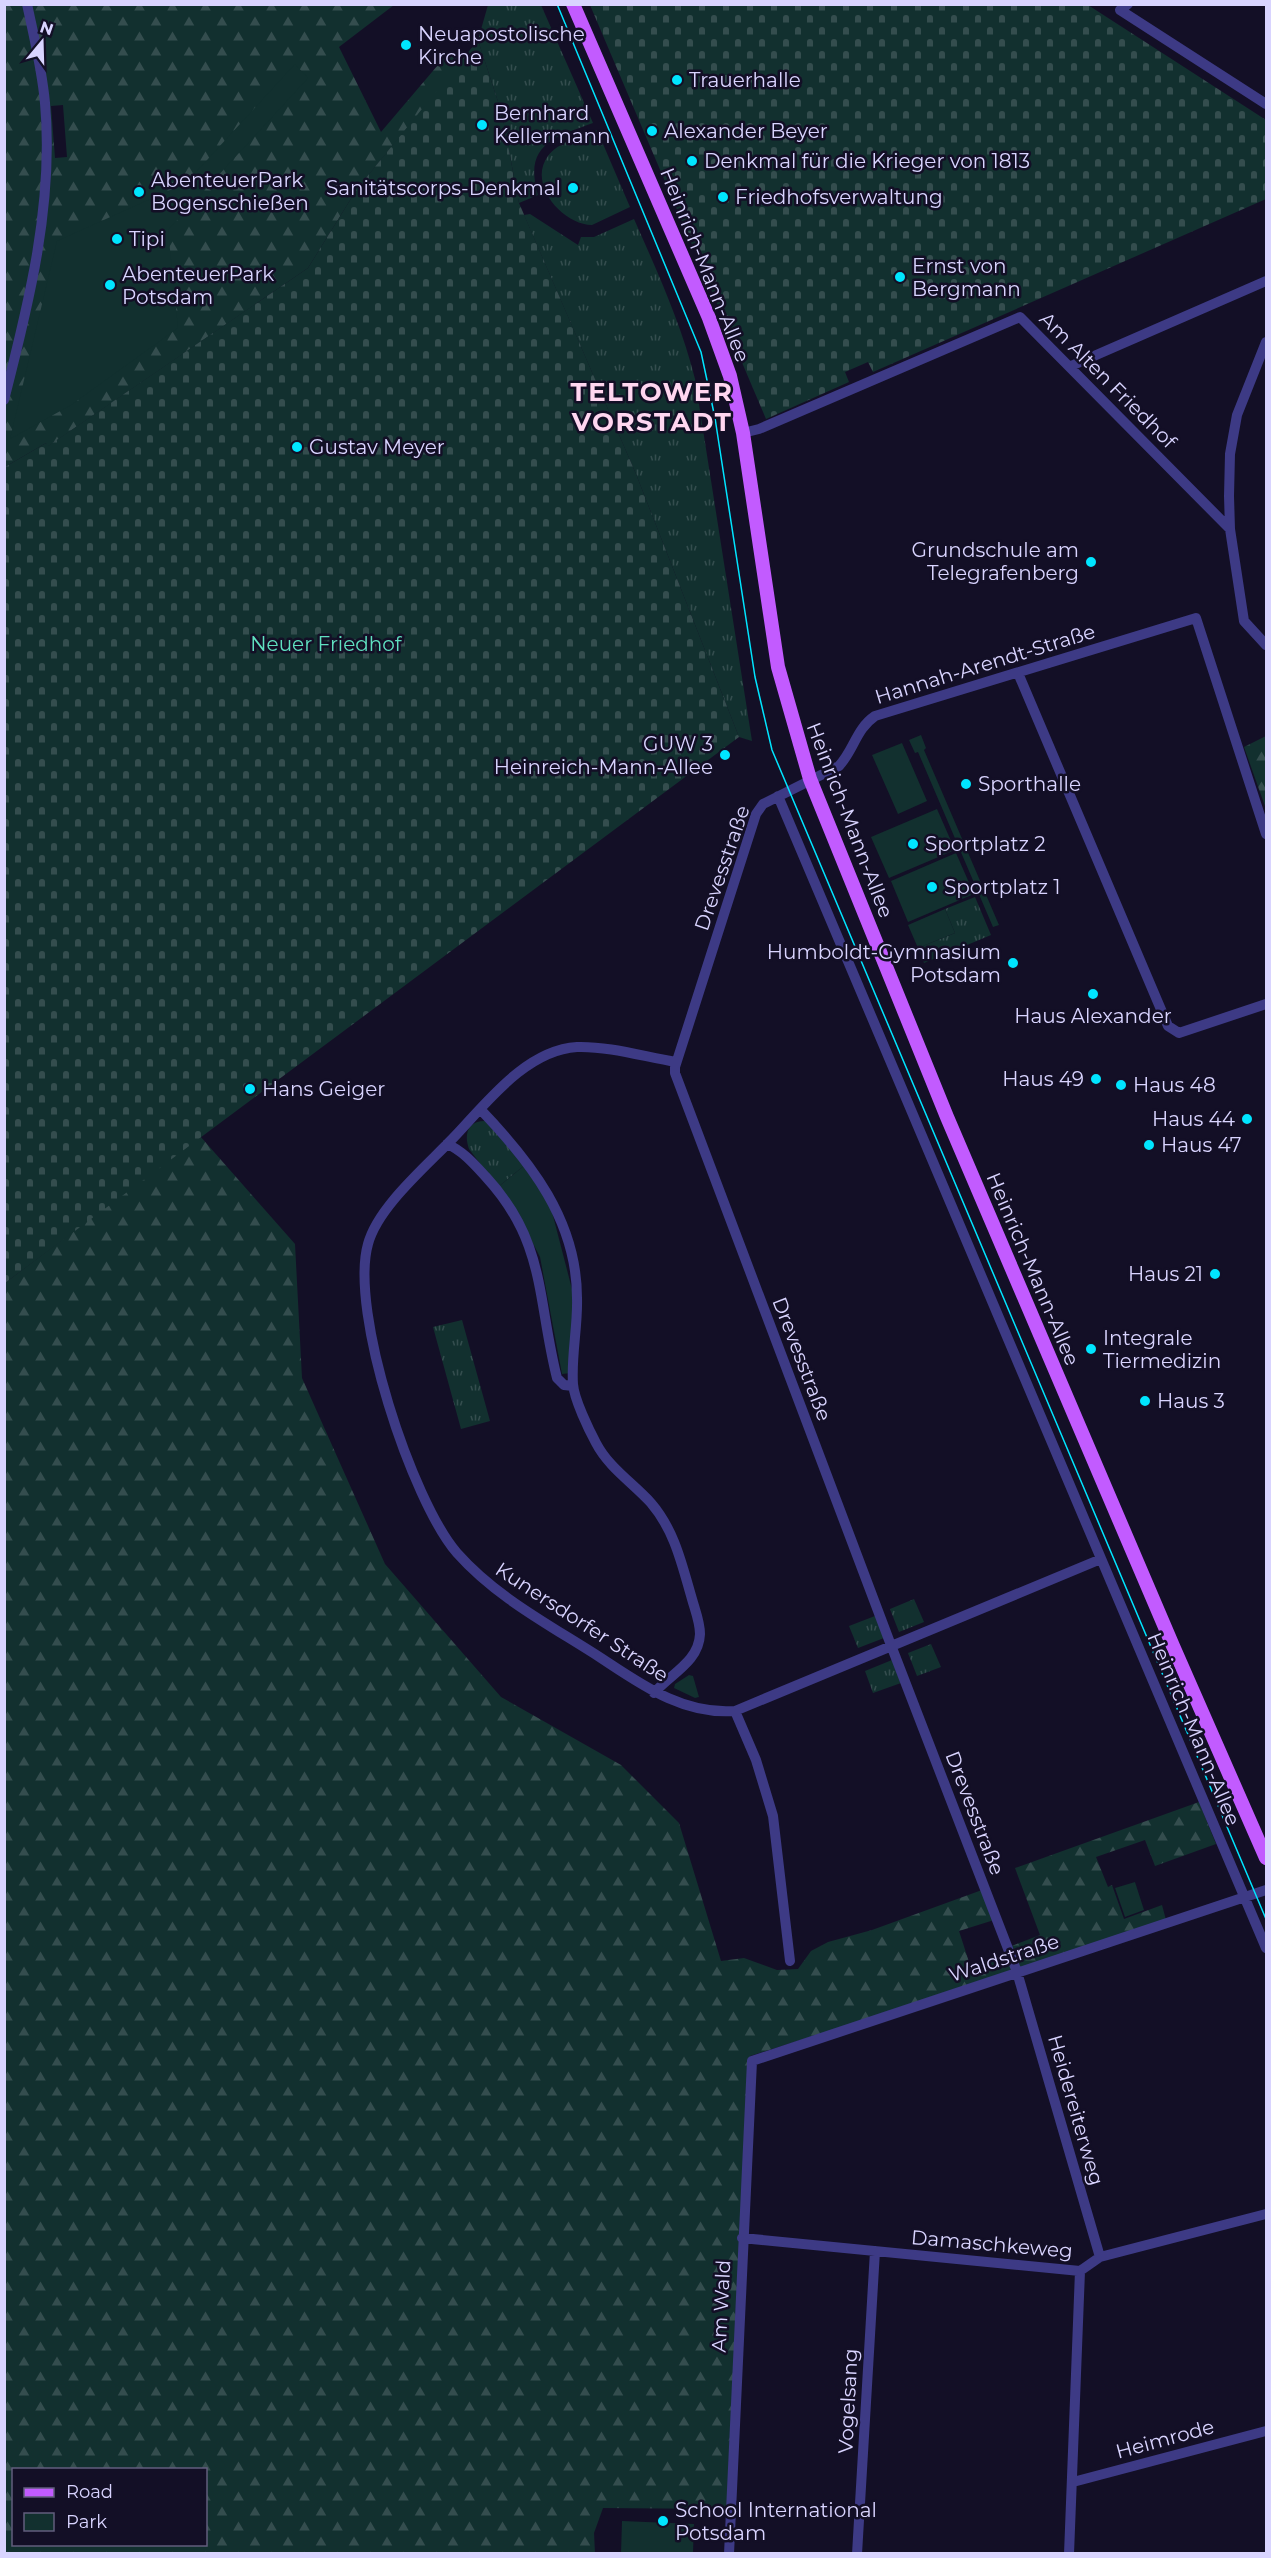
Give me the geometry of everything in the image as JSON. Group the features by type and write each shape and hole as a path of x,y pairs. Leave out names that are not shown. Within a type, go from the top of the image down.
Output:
{"main road":[{"name":"Heinrich-Mann-Allee","path":"573,4 709,318 730,376 743,433 778,667 810,779 938,1095 1168,1636 1266,1858"}],"street":[{"path":"4,400 31,288 46,179 47,143 42,77 27,4"},
{"path":"1124,7 1266,104"},
{"path":"1071,366 1266,281"},
{"name":"Am Alten Friedhof","path":"743,433 759,429 1020,317 1230,529"},
{"path":"1266,342 1237,415 1230,454 1230,529 1244,621 1266,645"},
{"name":"Hannah-Arendt-Straße","path":"810,779 839,766 846,758 859,730 875,716 1196,618 1266,834"},
{"path":"1018,673 1168,1026 1179,1034 1266,1005"},
{"name":"Drevesstraße","path":"810,779 763,804 756,814 676,1062 675,1073 891,1646 1017,1972"},
{"name":"Heinrich-Mann-Allee","path":"778,796 1266,1948"},
{"name":"Kunersdorfer Straße","path":"676,1062 587,1047 565,1049 546,1055 529,1065 480,1109 376,1223 365,1259 368,1313 382,1381 420,1492 434,1521 454,1550 492,1588 654,1693 687,1706 721,1712 735,1711 1101,1559"},
{"path":"480,1109 532,1169 552,1200 562,1221 570,1247 577,1295 573,1386 597,1445 617,1470 658,1511 672,1535 698,1620 698,1645 692,1658 654,1693"},
{"path":"447,1144 460,1150 488,1179 520,1225 536,1262 557,1378 564,1385 573,1386"},
{"path":"735,1711 756,1760 773,1816 790,1961"},
{"name":"Waldstraße","path":"752,2061 1266,1890"},
{"name":"Heidereiterweg","path":"1017,1972 1100,2257"},
{"name":"Am Wald","path":"729,2553 752,2061"},
{"name":"Damaschkeweg","path":"742,2238 1080,2271 1100,2257 1266,2214"},
{"name":"Vogelsang","path":"857,2553 875,2251"},
{"path":"1069,2553 1080,2271"},
{"name":"Heimrode","path":"1073,2482 1266,2431"}],"green space":[{"path":"5,5 394,5 339,47 381,132 449,52 463,60 357,189 308,268 47,447 46,443 5,467","holes":["63,105 67,157 55,158 51,106"]},
{"path":"488,5 541,5 593,123 555,138 546,145 539,153 535,164 534,178 538,195 519,203 502,114 478,40"},
{"path":"590,5 1088,5 1266,120 1266,199 873,372 868,362 845,372 849,382 766,419"},
{"name":"Neuer Friedhof","path":"478,40 502,114 519,203 636,474 739,737 5,1283 5,467 46,443 48,446 308,268 357,189"},
{"name":"AbenteuerPark Potsdam","path":"295,64 308,78 168,230 178,328 71,405 10,439 57,241 186,183"},
{"path":"597,130 630,207 592,225 581,223 560,211 551,201 542,179 543,167 552,151 564,143"},
{"path":"530,214 578,245 581,237 594,237 634,219 660,278 676,317 695,379 752,741 739,737 636,474 524,215"},
{"path":"921,735 926,748 924,750 999,925 993,927 918,752 915,753 909,740"},
{"path":"1266,736 1266,809 1244,747"},
{"path":"902,743 927,801 898,814 872,755"},
{"name":"Sportplatz 2","path":"937,809 955,850 889,878 871,837"},
{"name":"Sportplatz 1","path":"956,853 974,894 908,922 891,881"},
{"path":"975,897 991,935 924,963 918,948 955,933 945,909"},
{"path":"945,909 955,933 918,948 908,925"},
{"path":"485,1121 525,1165 498,1187 469,1149 467,1139 468,1130 474,1123"},
{"path":"200,1136 295,1244 302,1378 385,1564 501,1697 621,1765 679,1823 721,1961 744,1958 777,1970 798,1969 811,1951 828,1942 872,1930 982,1890 994,1920 959,1931 970,1965 1007,1953 1015,1972 750,2056 728,2509 603,2508 594,2533 595,2553 5,2554 5,1283"},
{"path":"525,1165 550,1204 573,1293 571,1373 562,1374 540,1257 524,1226 498,1187"},
{"path":"462,1320 490,1421 461,1429 433,1327"},
{"path":"914,1599 924,1622 899,1632 890,1609"},
{"path":"875,1616 884,1638 858,1648 849,1626"},
{"path":"931,1644 941,1667 917,1676 908,1653"},
{"path":"892,1660 901,1683 873,1693 865,1671"},
{"path":"689,1675 693,1676 699,1697 695,1698 674,1688 675,1684"},
{"path":"1199,1802 1216,1844 1155,1866 1145,1840 1096,1857 1108,1887 1112,1885 1124,1919 1162,1905 1166,1920 1018,1971 1009,1947 1040,1935 1015,1868"},
{"path":"1135,1882 1144,1910 1125,1917 1115,1888"},
{"path":"622,2521 694,2524 693,2553 621,2553"}],"tram line":[{"path":"557,4 701,352 715,418 755,677 772,750 1266,1919"}],"place":[{"name":"Neuapostolische Kirche","path":"406,45"},
{"name":"Trauerhalle","path":"677,80"},
{"name":"Bernhard Kellermann","path":"482,125"},
{"name":"Alexander Beyer","path":"652,131"},
{"name":"Denkmal für die Krieger von 1813","path":"692,161"},
{"name":"Sanitätscorps-Denkmal","path":"573,188"},
{"name":"AbenteuerPark Bogenschießen","path":"139,192"},
{"name":"Friedhofsverwaltung","path":"723,197"},
{"name":"Tipi","path":"117,239"},
{"name":"Ernst von Bergmann","path":"900,277"},
{"name":"AbenteuerPark Potsdam","path":"110,285"},
{"name":"Gustav Meyer","path":"297,447"},
{"name":"Grundschule am Telegrafenberg","path":"1091,562"},
{"name":"GUW 3 Heinreich-Mann-Allee","path":"725,755"},
{"name":"Sporthalle","path":"966,784"},
{"name":"Sportplatz 2","path":"913,844"},
{"name":"Sportplatz 1","path":"932,887"},
{"name":"Humboldt-Gymnasium Potsdam","path":"1013,963"},
{"name":"Haus Alexander","path":"1093,994"},
{"name":"Haus 49","path":"1096,1079"},
{"name":"Haus 48","path":"1121,1085"},
{"name":"Hans Geiger","path":"250,1089"},
{"name":"Haus 44","path":"1247,1119"},
{"name":"Haus 47","path":"1149,1145"},
{"name":"Haus 21","path":"1215,1274"},
{"name":"Integrale Tiermedizin","path":"1091,1349"},
{"name":"Haus 3","path":"1145,1401"},
{"name":"School International Potsdam","path":"663,2521"}],"district":[{"name":"TELTOWER VORSTADT","path":"652,406"}]}
